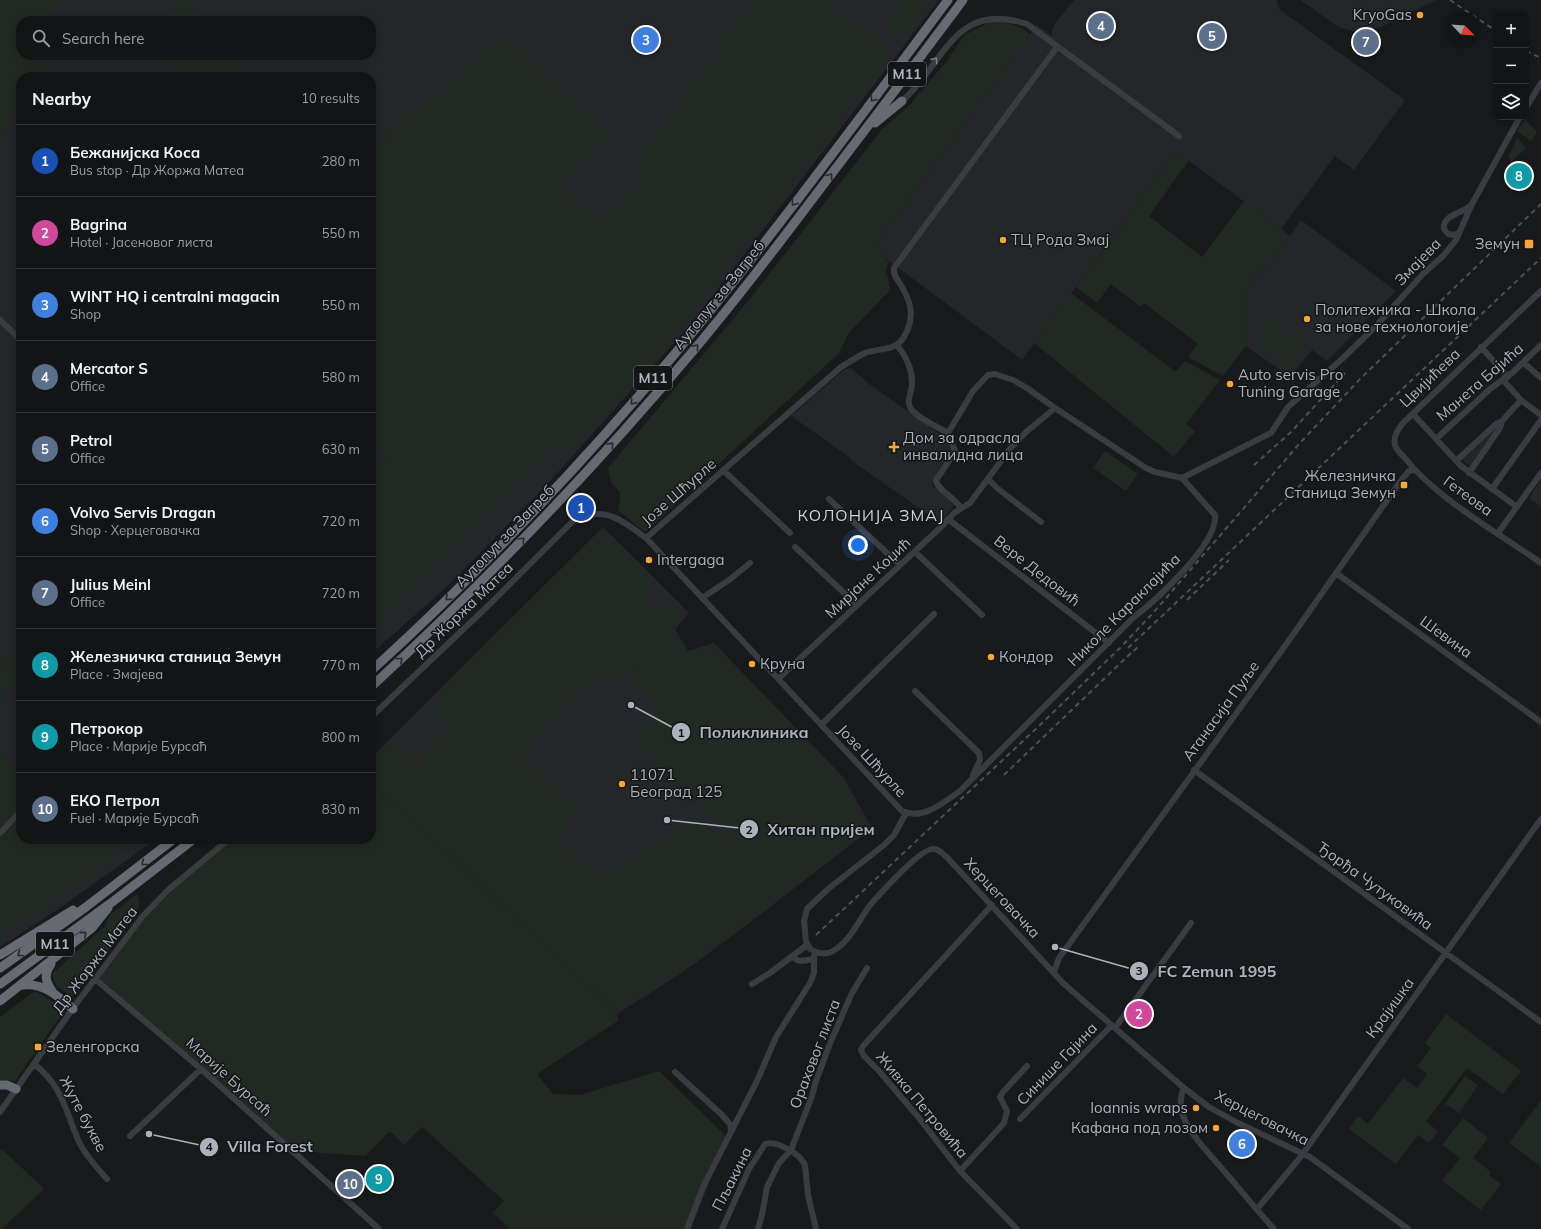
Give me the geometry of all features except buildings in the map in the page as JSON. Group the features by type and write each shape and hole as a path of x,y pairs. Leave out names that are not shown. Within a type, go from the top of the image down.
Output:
{"highway":[{"name":"Аутопут за Загреб","path":"376,666 470,576 532,512 592,448 668,361 792,207 948,0"},
{"name":"Аутопут за Загреб","path":"376,682 491,572 610,446 689,355 733,301 863,133 963,0"},
{"path":"863,133 902,101"},
{"name":"M11","path":"0,968 86,907 168,844"},
{"name":"M11","path":"0,984 111,903 188,844"},
{"path":"0,1001 23,985 97,923 111,903"},
{"path":"0,955 79,907 86,907"},
{"path":"52,992 46,978 48,969 54,959"},
{"path":"23,985 38,986 52,992 73,1009"},
{"path":"0,1085 16,1090"}],"street":[{"path":"902,101 913,91 954,35 972,20 979,17 996,15 1009,17 1027,24 1179,136"},
{"path":"948,433 919,416 910,408 908,399 912,386 912,377 908,363 897,345 906,333 911,311 909,300 894,274 894,268 1057,47"},
{"path":"1529,103 1541,83"},
{"name":"Змајева","path":"1182,478 1271,433 1288,407 1327,373 1370,331 1419,278 1450,249 1472,204 1518,120"},
{"path":"1459,233 1451,235 1446,232 1444,224 1448,218 1472,204"},
{"path":"1457,214 1462,216 1464,223"},
{"path":"1450,249 1452,243 1451,235"},
{"name":"Цвијићева","path":"1395,438 1400,426 1541,291"},
{"path":"0,320 16,335"},
{"name":"Јозе Шћурле","path":"897,345 866,353 841,367 646,538 898,808 906,813"},
{"name":"Манета Бајића","path":"1436,439 1490,389 1506,378 1524,362 1541,345"},
{"path":"1481,347 1506,378 1521,400 1541,415"},
{"path":"1524,362 1541,378"},
{"path":"961,508 957,501 939,488 936,483 937,477 955,452 948,433 973,391 985,378 991,374 998,374 1020,383 1146,468 1155,472 1182,478"},
{"path":"1456,462 1496,424 1502,421 1521,400"},
{"name":"Мирјане Коџић","path":"778,679 915,552 954,513 970,504 1009,450 1026,432 1055,408"},
{"path":"1413,414 1456,462 1517,507"},
{"path":"1492,489 1541,420"},
{"path":"1469,473 1500,428 1502,421"},
{"name":"Гетеова","path":"1395,438 1396,447 1414,470 1446,496 1541,563"},
{"path":"724,470 790,533"},
{"name":"Атанасија Пуље","path":"1054,972 1059,958 1402,479 1409,471 1414,470"},
{"path":"1498,533 1541,473"},
{"name":"Николе Караклајића","path":"906,813 917,814 934,809 960,791 1134,617 1152,603 1198,554 1214,523 1215,515 1182,478"},
{"path":"988,479 997,488 1041,522"},
{"path":"830,499 900,565"},
{"name":"Др Жоржа Матеа","path":"376,712 491,603 574,520 585,515 605,513 621,521 646,538"},
{"name":"Вере Дедовић","path":"948,519 1109,643"},
{"path":"795,547 857,605"},
{"path":"915,552 982,616"},
{"path":"702,598 729,580 750,563"},
{"name":"Шевина","path":"1336,573 1541,722"},
{"path":"821,725 934,614"},
{"path":"915,691 979,753 980,760 970,780"},
{"name":"Ђорђа Чутуковића","path":"1194,770 1541,1022"},
{"path":"688,1229 703,1187 756,1081 776,1037 814,973 815,955 807,944 804,921 807,909 884,845 894,835 906,813"},
{"path":"0,833 16,816"},
{"name":"Крајишка","path":"1257,1209 1303,1154 1541,819"},
{"name":"Др Жоржа Матеа","path":"0,1112 95,979 156,902 183,876 223,844"},
{"name":"Херцеговачка","path":"815,955 828,953 840,946 851,934 871,904 923,852 934,848 942,854 992,905 1063,983 1184,1088 1209,1107 1243,1126 1313,1160 1408,1229"},
{"name":"Живка Петровића","path":"992,905 861,1050 864,1056 879,1071 923,1123 960,1171 1017,1229"},
{"name":"Синише Гајина","path":"1020,1120 1113,1027 1191,923"},
{"path":"752,984 807,944"},
{"path":"792,956 799,962 815,955"},
{"name":"Ораховог листа","path":"758,1229 765,1194 771,1177 781,1161 791,1150 831,1041 852,993 867,968"},
{"name":"Марије Бурсаћ","path":"95,979 201,1069 379,1229"},
{"name":"Жуте букве","path":"34,1064 44,1072 54,1084 63,1099 82,1147 107,1179"},
{"path":"960,1171 1004,1123 1007,1111 1000,1097 1027,1066"},
{"path":"130,1136 201,1069"},
{"path":"674,1072 722,1114 730,1124 731,1130"},
{"path":"1184,1088 1180,1100 1186,1122 1202,1145 1274,1229"},
{"name":"Пљакина","path":"722,1229 749,1169 765,1144 770,1143 791,1150"},
{"path":"791,1150 799,1156 805,1165 808,1195 816,1229"}],"shaded area":[{"path":"0,0 939,0 691,324 552,479 448,586 376,650 376,72 16,72 16,844 149,844 57,910 0,947"},
{"path":"0,0 65,0 47,16 16,16 16,60 34,60 61,72 16,72 16,111 0,138"},
{"path":"179,0 189,0 203,16 165,16"},
{"path":"756,0 820,0 893,50 687,320 575,448 558,444 376,630 376,468 389,460 376,447 376,147 498,37 508,44 608,136 609,140 555,187 597,221 642,180 643,147 679,104 693,76 712,62 717,56 720,48 721,33"},
{"path":"901,0 928,0 896,39 882,40"},
{"path":"1074,0 1277,0 1279,9 1405,100 1354,170 1335,156 1281,229 1176,151 1022,360 881,255 877,242 1037,25 1052,36 1054,25"},
{"path":"1300,0 1436,0 1381,27 1359,32 1340,28"},
{"path":"998,21 1015,25 1030,35 877,242 881,255 889,262 885,272 888,277 890,290 849,333 839,353 645,532 618,510 620,492 612,484 608,468 749,300 883,128 909,106 946,62 965,35 988,23"},
{"path":"160,60 242,60 245,63 235,72 168,72"},
{"path":"1525,120 1537,132 1531,141 1517,131"},
{"path":"1518,138 1526,148 1512,161 1508,156 1516,139"},
{"path":"1176,151 1189,160 1149,216 1202,257 1244,201 1290,236 1267,268 1264,266 1245,292 1246,346 1223,376 1188,357 1198,344 1144,303 1141,307 1111,284 1097,303 1076,287"},
{"name":"Политехника - Школа за нове технологоије","path":"1301,220 1396,291 1327,361 1312,350 1290,377 1246,346 1245,292 1264,266 1267,268"},
{"path":"1071,293 1176,372 1185,361 1220,380 1186,424 1195,431 1174,457 1034,343"},
{"path":"1270,318 1310,347 1295,367 1256,338"},
{"name":"Дом за одрасла инвалидна лица","path":"851,368 868,383 944,437 953,450 932,482 932,486 955,504 940,523 791,416 845,369"},
{"path":"1496,428 1497,429 1470,466 1468,465 1462,459"},
{"path":"1105,451 1138,474 1126,491 1093,468"},
{"path":"1541,480 1541,507 1529,498"},
{"path":"603,527 689,613 675,629 688,651 714,643 844,778 872,828 748,924 683,972 617,1014 376,787 376,753"},
{"path":"604,530 655,584 643,596 659,614 672,601 684,614 672,628 683,646 577,691 518,754 578,813 555,840 594,876 637,858 670,836 672,839 683,829 682,826 695,816 723,842 732,834 630,737 643,723 646,725 662,709 624,674 684,649 688,654 714,645 842,779 867,829 711,949 616,1010 376,785 376,756 391,742 417,766 455,722 432,714 444,702 439,695"},
{"path":"16,651 16,682 0,700 0,669"},
{"path":"0,752 16,766 16,844 132,844 0,938"},
{"path":"376,787 617,1014 618,1021 537,1074 553,1094 580,1095 659,1071 727,1137 691,1229 510,1229 493,1213 504,1201 422,1127 404,1145 390,1131 365,1156 297,1151 251,1110 95,979 156,902 223,844 376,844"},
{"path":"137,894 140,901 134,918 72,997 56,985 52,974 104,927 110,915"},
{"path":"35,991 65,1009 15,1081 0,1080 0,1017"},
{"path":"1446,1014 1521,1071 1503,1094 1467,1068 1426,1121 1438,1131 1429,1143 1418,1135 1396,1164 1349,1129 1358,1116 1368,1124 1403,1078 1417,1088 1427,1074 1417,1066 1431,1048 1425,1043"},
{"path":"1465,1076 1478,1085 1459,1113 1445,1104"},
{"path":"1541,1100 1541,1167 1509,1143"},
{"path":"1463,1118 1488,1138 1473,1158 1491,1172 1489,1175 1501,1184 1481,1210 1442,1181 1460,1158 1442,1145"},
{"path":"2,1149 44,1189 2,1229 0,1229 0,1151"}],"railway":[{"path":"1450,0 1493,29"},
{"path":"1529,52 1541,58"},
{"path":"816,935 1120,648 1154,612 1300,443 1360,379 1541,204"},
{"path":"1128,648 1541,258"},
{"path":"1254,465 1291,432 1345,373"},
{"path":"1187,600 1229,560"},
{"path":"1127,657 1140,645"},
{"path":"1004,775 1131,653"}],"place":[{"name":"KryoGas","path":"1420,15"},
{"name":"Mercator S","path":"1101,26"},
{"name":"Petrol","path":"1212,36"},
{"name":"WINT HQ i centralni magacin","path":"646,40"},
{"name":"Julius Meinl","path":"1366,42"},
{"name":"Железничка станица Земун","path":"1519,176"},
{"name":"ТЦ Рода Змај","path":"1003,240"},
{"name":"Земун","path":"1529,244"},
{"name":"Политехника - Школа за нове технологоије","path":"1307,319"},
{"name":"Auto servis Pro Tuning Garage","path":"1230,384"},
{"name":"Дом за одрасла инвалидна лица","path":"894,447"},
{"name":"Железничка Станица Земун","path":"1404,485"},
{"name":"Бежанијска Коса","path":"581,508"},
{"name":"Intergaga","path":"649,560"},
{"name":"Кондор","path":"991,657"},
{"name":"Круна","path":"752,664"},
{"name":"Поликлиника","path":"631,705"},
{"name":"11071 Београд 125","path":"622,784"},
{"name":"Хитан пријем","path":"667,820"},
{"name":"FC Zemun 1995","path":"1055,947"},
{"name":"Bagrina","path":"1139,1014"},
{"name":"Зеленгорска","path":"38,1047"},
{"name":"Ioannis wraps","path":"1196,1108"},
{"name":"Кафана под лозом","path":"1216,1128"},
{"name":"Villa Forest","path":"149,1134"},
{"name":"Volvo Servis Dragan","path":"1242,1144"},
{"name":"Петрокор","path":"379,1179"},
{"name":"ЕКО Петрол","path":"350,1184"}],"district":[{"name":"КОЛОНИЈА ЗМАЈ","path":"871,515"}]}
